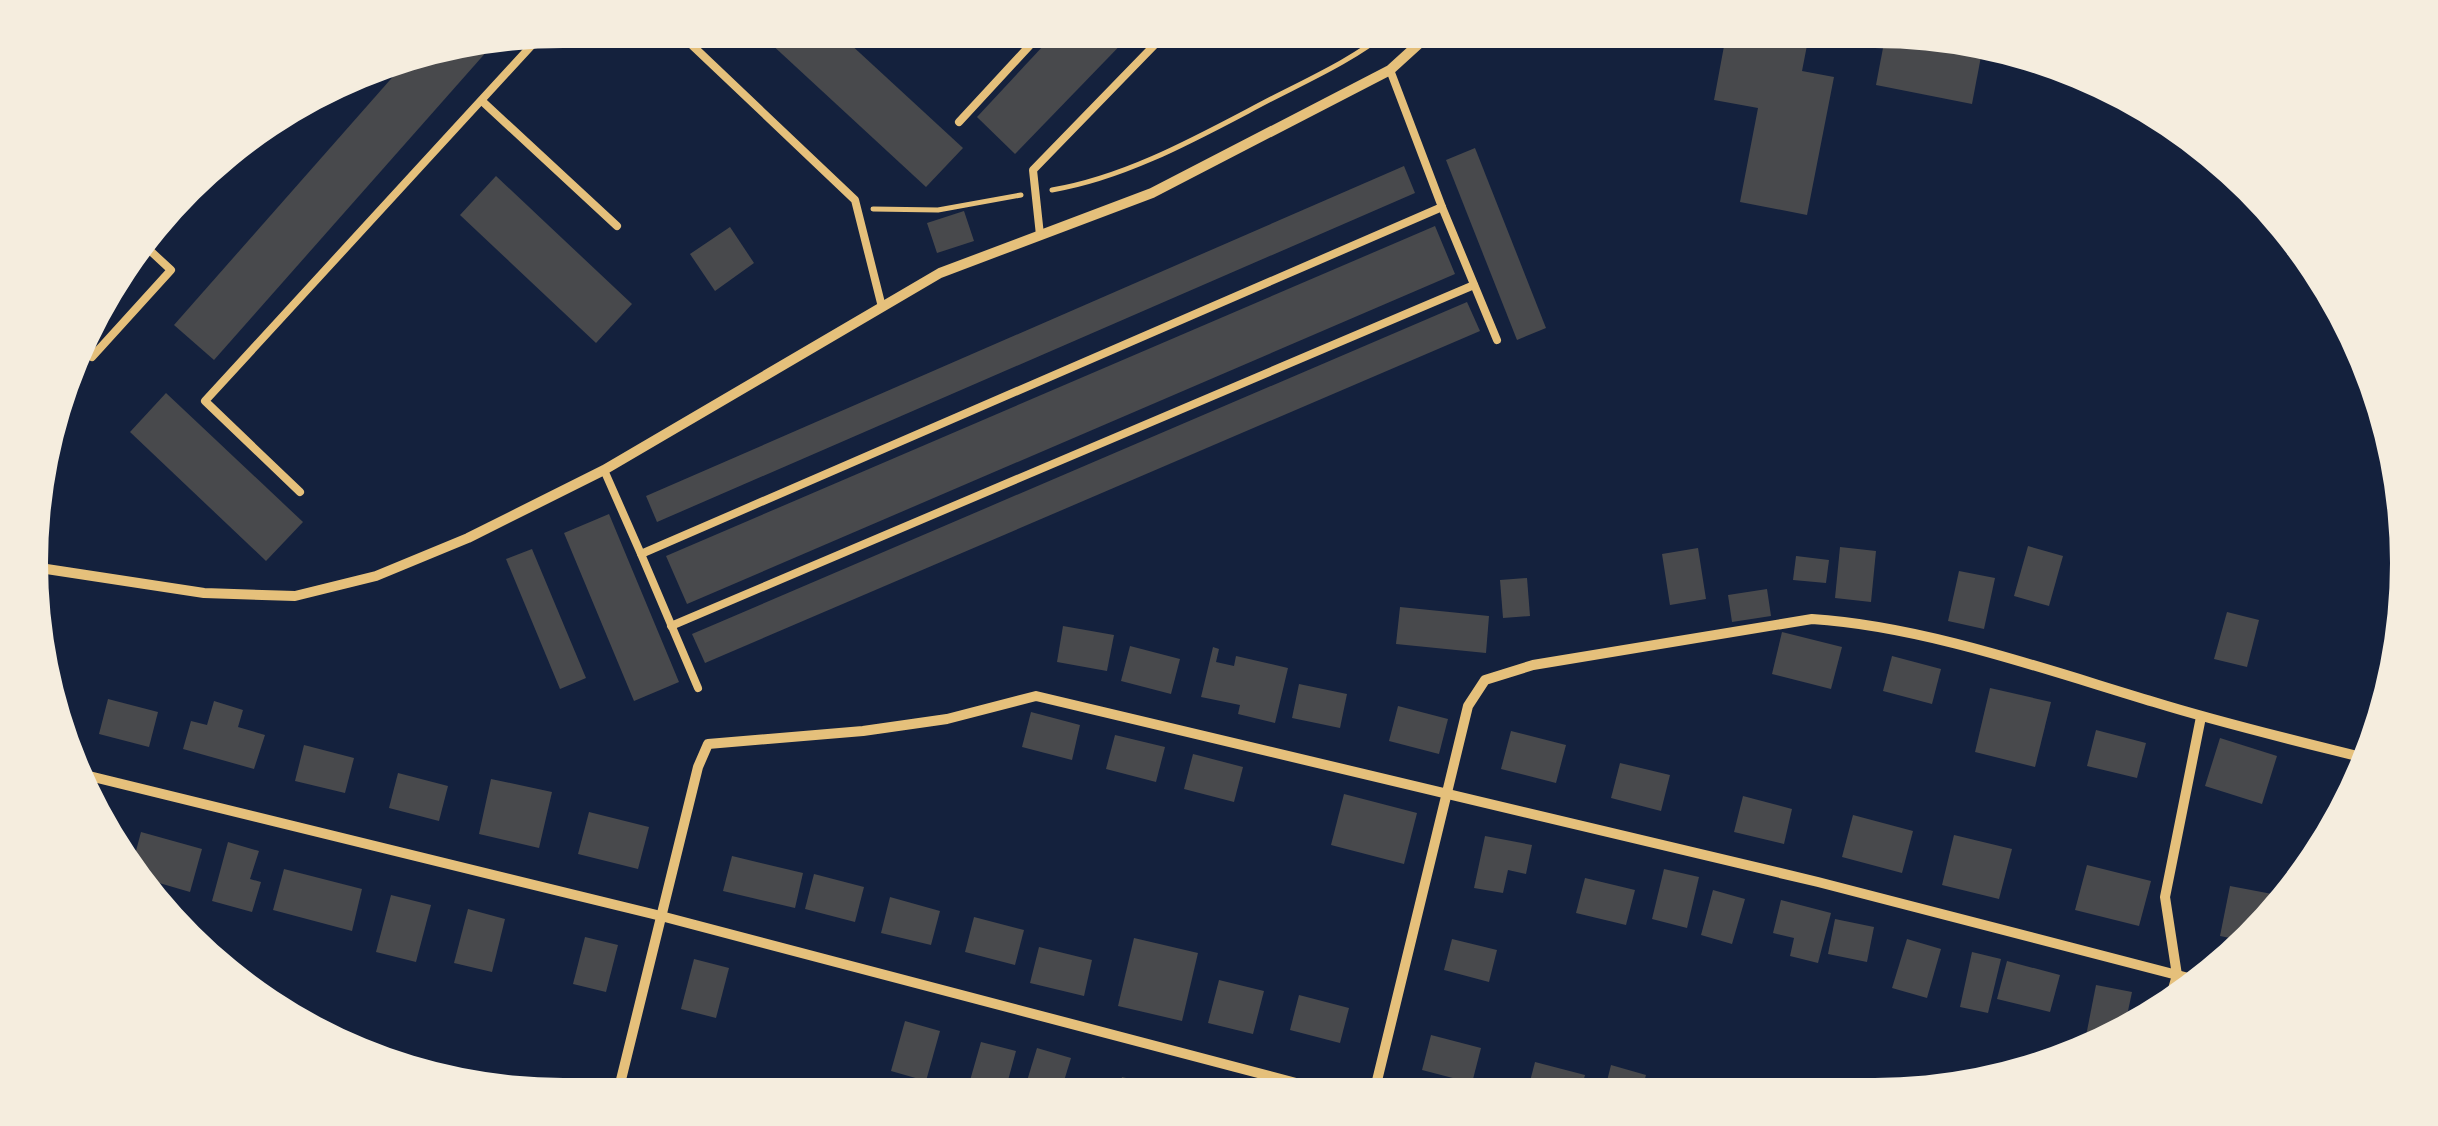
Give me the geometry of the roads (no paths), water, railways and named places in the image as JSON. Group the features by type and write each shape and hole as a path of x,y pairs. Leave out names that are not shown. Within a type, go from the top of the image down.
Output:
{"street":[{"path":"48,569 204,593 295,596 376,576 468,538 604,470 940,273 1152,193 1390,70 1414,48"},
{"path":"1378,1078 1468,706 1485,680 1533,665 1812,618 1853,621 2013,659 2201,717 2353,755"},
{"path":"621,1078 698,767 708,744 863,731 947,719 1036,696 1818,882 2183,976"},
{"path":"2175,982 2166,897 2201,717"},
{"path":"95,778 661,916 1274,1078"}],"lane":[{"path":"695,48 856,200 882,307"},
{"path":"959,122 1027,48"},
{"path":"1040,235 1033,170 1152,48"},
{"path":"300,492 205,401 529,49"},
{"path":"1390,70 1497,340"},
{"path":"482,102 617,226"},
{"path":"641,554 1442,208"},
{"path":"91,356 171,270 152,252"},
{"path":"671,626 1474,285"},
{"path":"604,470 698,688"}]}
